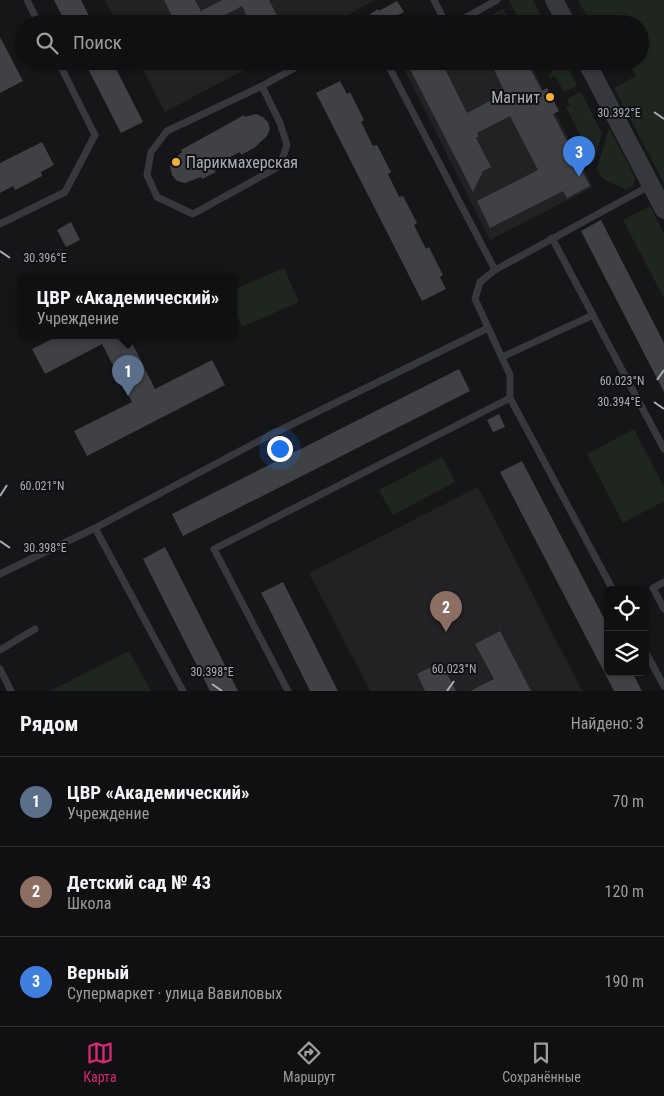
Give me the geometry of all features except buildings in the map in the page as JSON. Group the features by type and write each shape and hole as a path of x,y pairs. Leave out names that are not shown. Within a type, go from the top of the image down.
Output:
{"street":[{"path":"554,0 562,15"},
{"path":"591,70 664,210"}],"lane":[{"path":"27,0 34,15"},
{"path":"434,0 442,15"},
{"path":"470,15 497,0"},
{"path":"0,224 65,192 95,135 62,70"},
{"path":"262,86 280,123 286,145 280,166 193,214 157,197 147,175 148,167 151,152 167,131 262,86 291,70"},
{"path":"391,70 494,270"},
{"path":"611,586 510,398 510,375 475,299 480,282 494,270 651,185"},
{"path":"552,238 664,449"},
{"path":"502,357 593,315"},
{"path":"0,574 95,528 268,436 488,328"},
{"path":"288,691 214,549 510,398"},
{"path":"95,528 183,691"},
{"path":"664,582 653,588 664,609"},
{"path":"0,650 36,629"},
{"path":"649,658 664,686"},
{"path":"0,669 11,691"}],"shaded area":[{"path":"105,0 375,0 348,15 113,15"},
{"path":"509,0 533,0 541,15 516,15"},
{"path":"578,0 664,0 664,183 614,88 636,76 633,70 649,70 649,15 586,15"},
{"path":"503,9 506,15 491,15"},
{"path":"143,70 244,70 165,112"},
{"path":"405,70 534,70 593,187 490,240"},
{"path":"553,70 569,70 577,86 564,92 555,76 549,77"},
{"path":"581,92 602,133 594,163 566,107 570,105 567,99"},
{"path":"609,128 635,177 633,186 626,190 602,178 597,169"},
{"path":"650,206 664,234 664,298 623,220"},
{"path":"284,268 299,302 242,327 237,316 237,288"},
{"path":"634,429 664,487 664,501 623,523 587,454"},
{"path":"442,457 455,482 393,515 379,490"},
{"path":"478,487 582,691 370,691 309,573"},
{"path":"129,651 151,691 52,690"}],"place":[{"name":"Магнит","path":"550,97"},
{"name":"Парикмахерская","path":"176,162"},
{"name":"Верный","path":"579,177"},
{"name":"ЦВР «Академический»","path":"128,396"},
{"name":"Детский сад № 43","path":"446,632"}]}
